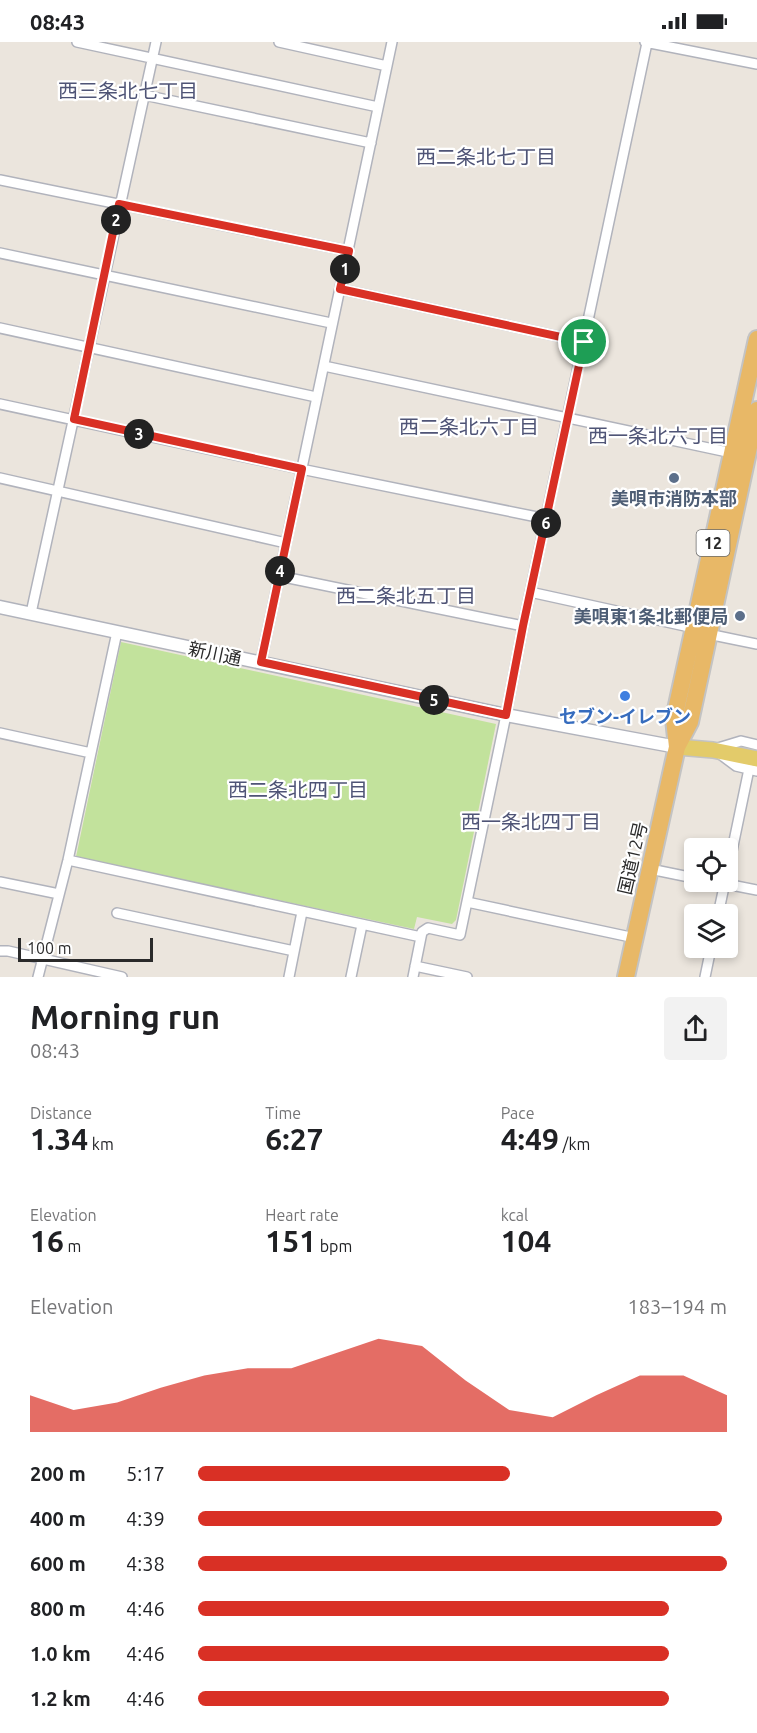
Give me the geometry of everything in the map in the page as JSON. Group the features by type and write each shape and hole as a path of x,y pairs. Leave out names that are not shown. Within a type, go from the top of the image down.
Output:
{"highway":[{"name":"国道12号","path":"701,631 732,453 757,339"},
{"name":"国道12号","path":"626,977 677,747 674,719 701,631 757,410"}],"main road":[{"path":"677,747 713,750 754,766"}],"street":[{"path":"77,42 378,107"},
{"path":"31,613 156,42"},
{"path":"279,42 387,66"},
{"path":"261,662 392,42"},
{"path":"412,977 422,932 428,928 460,935 646,42 757,64"},
{"path":"144,95 370,144"},
{"path":"0,180 349,251"},
{"path":"0,253 332,323"},
{"path":"340,289 584,342"},
{"path":"0,328 316,397"},
{"path":"324,366 732,453"},
{"path":"0,404 547,519"},
{"path":"0,478 286,543"},
{"path":"279,576 523,626"},
{"path":"530,592 757,644"},
{"name":"新川通","path":"0,607 506,715 677,747"},
{"path":"38,977 68,860 117,632"},
{"path":"0,733 91,753"},
{"path":"713,750 741,741 757,745"},
{"path":"736,838 754,766"},
{"path":"68,860 421,937"},
{"path":"650,869 684,876"},
{"path":"0,882 59,894"},
{"path":"738,886 757,890"},
{"path":"467,902 635,938"},
{"path":"289,977 302,912"},
{"path":"117,913 294,951"},
{"path":"351,977 362,925"},
{"path":"0,951 122,977"},
{"path":"705,977 709,958"},
{"path":"415,966 466,977"}],"green space":[{"path":"121,642 496,724 456,920 452,924 417,917 414,929 76,857"}],"place":[{"name":"美唄市消防本部","path":"674,478"},
{"name":"美唄東1条北郵便局","path":"740,616"},
{"name":"セブン-イレブン","path":"625,696"}],"district":[{"name":"西三条北七丁目","path":"128,90"},
{"name":"西二条北七丁目","path":"486,156"},
{"name":"西二条北六丁目","path":"469,426"},
{"name":"西一条北六丁目","path":"658,435"},
{"name":"西二条北五丁目","path":"406,595"},
{"name":"西二条北四丁目","path":"298,789"},
{"name":"西一条北四丁目","path":"531,821"}],"route":[{"path":"119,204 349,251 340,289 584,342 506,715 261,662 302,469 74,419 119,204"}]}
